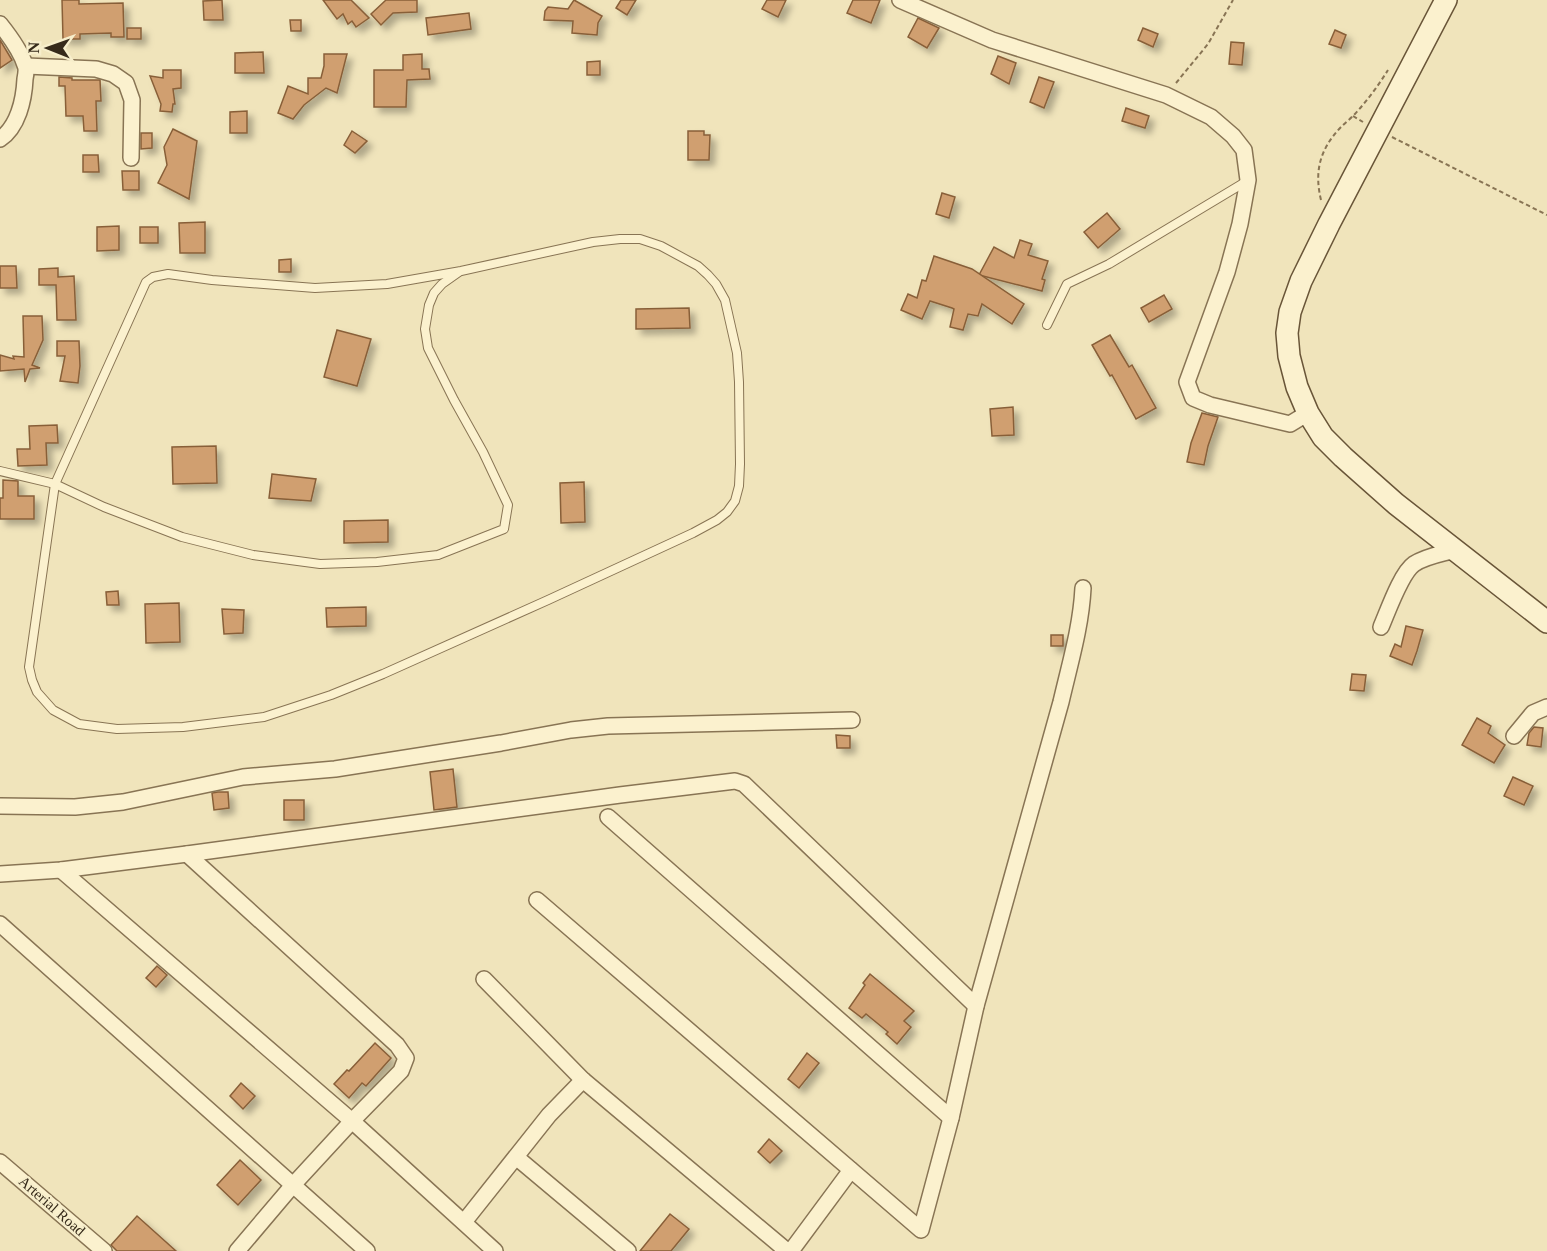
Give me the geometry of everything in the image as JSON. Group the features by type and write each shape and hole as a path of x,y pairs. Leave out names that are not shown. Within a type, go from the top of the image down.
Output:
{"street":[{"path":"900,0 992,40 1166,95 1211,117 1233,136 1244,150 1248,180 1240,224 1227,272 1187,382 1193,398 1210,405 1290,424 1308,413"},
{"path":"1446,0 1301,281 1290,312 1287,333 1289,356 1297,387 1308,413 1323,437 1396,504 1547,622"},
{"path":"0,24 9,35 26,66 24,93 18,114 6,135 0,139"},
{"path":"26,66 96,69 113,74 126,83 132,100 130,158"},
{"path":"1381,627 1404,574 1412,565 1426,558 1455,550"},
{"path":"537,900 921,1230 951,1118 976,1006 1061,702 1082,611 1083,588"},
{"path":"1514,736 1533,713 1547,707"},
{"path":"0,806 75,807 123,802 243,777 335,769 599,727 852,720"},
{"path":"0,874 61,870 735,781 744,784 976,1006"},
{"path":"608,817 951,1118"},
{"path":"187,854 397,1045 406,1058 400,1071 293,1185 237,1251"},
{"path":"61,870 352,1121 495,1251"},
{"path":"0,924 367,1251"},
{"path":"484,979 583,1080 787,1251"},
{"path":"464,1222 549,1114 583,1080"},
{"path":"516,1157 627,1251"},
{"name":"Arterial Road","path":"0,1162 104,1251"},
{"path":"792,1251 851,1170"}],"lane":[{"path":"1047,325 1067,284 1109,264 1248,180"},
{"path":"640,239 661,246 698,266 716,285 725,300 737,353 739,382 739,486 735,501 727,512 693,533 393,669 330,695 264,717 183,727 117,729 79,724 53,710 37,692 29,668 55,484 146,282 153,277 168,274 212,280 315,288 387,284 461,271 593,242 640,239"},
{"path":"0,471 55,484 104,507 182,537 253,555 320,564 429,557 504,529 508,505 428,348 426,338 426,317 434,293 442,284 461,271"}],"path":[{"path":"1166,95 1208,44 1233,0"},
{"path":"1329,224 1318,188 1317,172 1325,149 1340,128 1353,116"},
{"path":"1379,130 1547,215"}],"building":[{"path":"62,0 79,0 79,4 123,3 124,37 111,37 111,33 80,34 80,39 63,39"},
{"path":"222,0 223,20 204,20 203,1"},
{"path":"323,0 351,0 369,18 356,27 352,21 348,24 343,14 337,19"},
{"path":"386,0 417,0 417,12 393,13 381,25 371,14"},
{"path":"574,0 602,16 598,23 597,35 572,33 573,21 544,20 548,7 568,9"},
{"path":"621,0 636,0 627,15 616,8"},
{"path":"767,0 786,0 778,17 762,9"},
{"path":"853,0 880,0 871,23 847,13"},
{"path":"469,13 471,29 428,35 426,18"},
{"path":"918,18 939,28 927,48 908,37"},
{"path":"290,20 301,20 301,31 291,31"},
{"path":"127,28 141,28 141,39 127,39"},
{"path":"1143,28 1158,34 1153,47 1138,40"},
{"path":"1335,30 1346,35 1341,48 1329,44"},
{"path":"0,40 12,60 0,68"},
{"path":"1231,42 1244,43 1242,65 1229,64"},
{"path":"263,52 264,73 235,73 235,53"},
{"path":"324,54 347,54 337,93 326,88 304,105 293,119 278,113 288,86 308,94 308,78 321,78"},
{"path":"422,54 422,69 429,69 430,79 407,80 406,107 374,107 374,70 403,70 403,55"},
{"path":"998,56 1016,63 1009,84 991,74"},
{"path":"600,61 600,75 587,75 587,62"},
{"path":"163,70 181,70 181,88 173,89 175,104 173,104 172,112 160,111 161,104 150,76 163,78"},
{"path":"59,77 72,78 72,80 100,80 101,101 96,101 97,131 84,131 83,116 66,116 65,86 59,86"},
{"path":"1039,77 1054,82 1044,108 1030,102"},
{"path":"1126,108 1149,116 1145,128 1122,121"},
{"path":"247,111 247,133 230,133 230,112"},
{"path":"173,129 197,141 189,199 158,183 167,165 164,147"},
{"path":"352,131 367,141 355,153 344,145"},
{"path":"688,131 704,131 704,135 710,135 709,160 688,160"},
{"path":"141,133 152,133 152,148 141,149"},
{"path":"83,155 98,155 99,172 83,172"},
{"path":"122,171 139,171 139,190 123,190"},
{"path":"942,193 955,197 949,218 936,214"},
{"path":"1107,213 1120,229 1098,248 1084,232"},
{"path":"205,222 205,253 180,253 179,223"},
{"path":"119,226 119,250 97,251 97,227"},
{"path":"140,227 158,227 158,243 140,243"},
{"path":"1020,240 1032,244 1028,255 1048,261 1042,279 1045,280 1042,291 979,275 994,247 1014,258"},
{"path":"934,256 972,269 1024,304 1012,324 982,304 978,316 968,314 963,330 950,327 954,309 952,308 930,301 922,319 901,310 908,294 917,298 922,280 926,281"},
{"path":"291,259 291,272 279,272 279,260"},
{"path":"0,266 16,266 17,288 0,288"},
{"path":"58,268 58,277 74,276 76,320 57,320 56,285 39,285 39,269"},
{"path":"1164,295 1172,309 1149,322 1141,308"},
{"path":"689,308 690,328 636,329 636,309"},
{"path":"23,316 42,316 43,340 32,365 40,368 30,369 25,382 24,369 0,371 0,355 14,359 13,356 24,357"},
{"path":"337,330 371,339 357,386 324,377"},
{"path":"1110,335 1129,367 1132,365 1156,408 1136,419 1112,375 1110,376 1092,345"},
{"path":"57,341 79,341 78,383 60,381 65,356 57,356"},
{"path":"1013,407 1014,435 992,436 990,409"},
{"path":"1202,413 1218,417 1204,465 1187,462"},
{"path":"57,425 58,443 46,443 47,465 18,466 17,449 30,449 29,426"},
{"path":"216,446 217,483 173,484 172,447"},
{"path":"272,474 316,479 311,501 269,498"},
{"path":"3,480 18,481 18,496 34,496 34,519 0,519"},
{"path":"584,482 585,522 561,523 560,483"},
{"path":"388,520 388,542 344,543 344,521"},
{"path":"118,591 119,605 107,605 106,592"},
{"path":"179,603 180,642 146,643 145,604"},
{"path":"366,607 366,626 327,627 326,608"},
{"path":"222,609 244,610 243,633 224,634"},
{"path":"1406,626 1423,630 1412,665 1390,656 1395,644 1401,647"},
{"path":"1051,635 1063,635 1063,646 1051,646"},
{"path":"1352,674 1366,675 1364,691 1350,690"},
{"path":"1477,718 1491,726 1488,733 1505,745 1494,763 1462,745"},
{"path":"1534,727 1543,728 1541,747 1527,745 1529,733"},
{"path":"836,735 850,736 850,748 837,748"},
{"path":"453,769 457,807 434,810 430,772"},
{"path":"1513,777 1533,786 1524,805 1504,796"},
{"path":"228,792 229,808 214,810 212,793"},
{"path":"284,800 304,800 304,820 284,820"},
{"path":"157,966 167,975 156,987 146,978"},
{"path":"870,974 914,1011 904,1021 911,1027 897,1044 886,1034 888,1032 866,1014 862,1018 849,1008"},
{"path":"375,1043 391,1058 366,1086 362,1083 349,1098 334,1084"},
{"path":"807,1053 819,1063 799,1088 788,1079"},
{"path":"241,1083 255,1096 243,1109 230,1096"},
{"path":"769,1139 782,1151 770,1163 758,1152"},
{"path":"240,1160 261,1180 238,1205 217,1185"},
{"path":"670,1214 689,1229 671,1251 640,1251"},
{"path":"137,1216 176,1251 117,1251 111,1245"}]}
